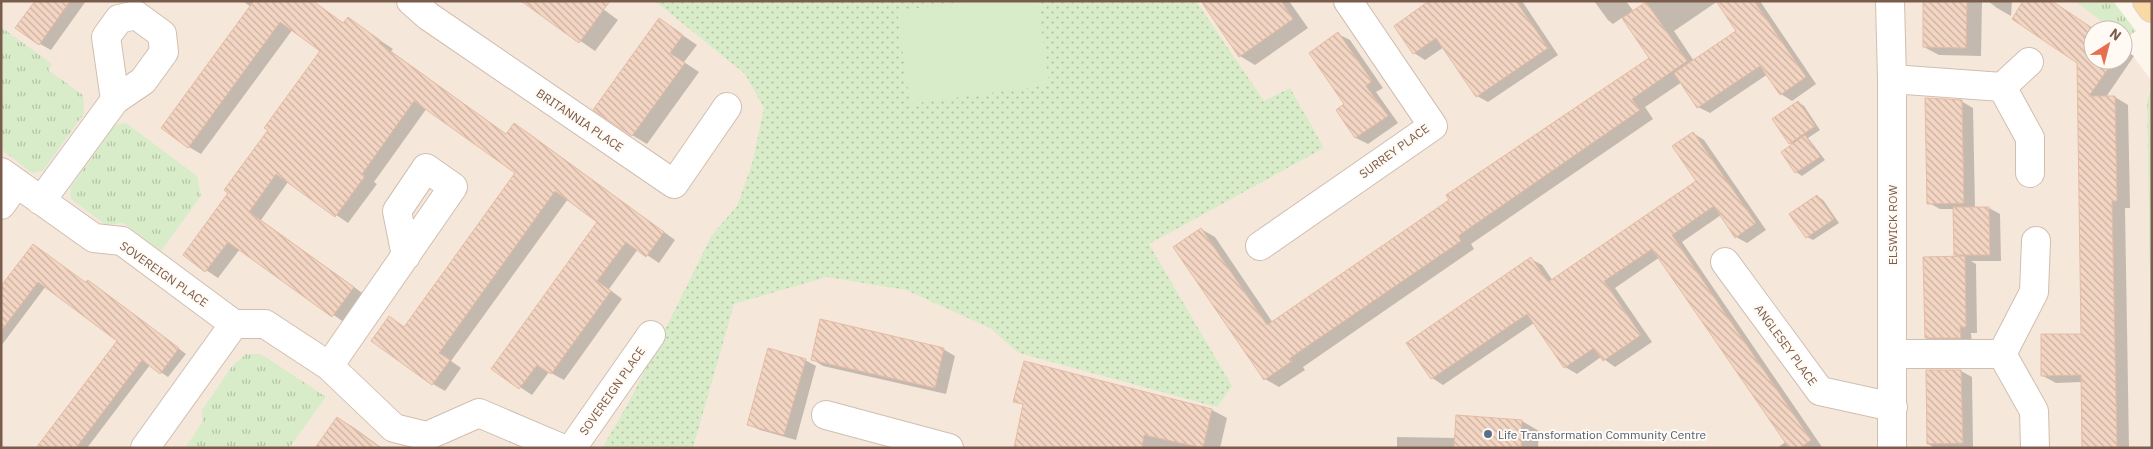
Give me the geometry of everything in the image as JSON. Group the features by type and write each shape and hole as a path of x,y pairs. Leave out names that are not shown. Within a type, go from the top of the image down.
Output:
{"main road":[{"path":"2147,1 2152,8"}],"street":[{"name":"BRITANNIA PLACE","path":"410,1 428,16 674,184 727,107"},
{"name":"SURREY PLACE","path":"1260,246 1433,126 1348,1"},
{"name":"ELSWICK ROW","path":"1890,1 1892,79 1892,448"},
{"path":"1892,79 2002,87 2029,62"},
{"path":"2002,87 2030,138 2030,173"},
{"path":"41,201 115,100"},
{"name":"SOVEREIGN PLACE","path":"1,206 9,178 94,238 122,241 234,324"},
{"path":"2002,354 2034,292 2036,241"},
{"path":"329,366 406,256"},
{"name":"ANGLESEY PLACE","path":"1725,262 1820,391 1893,407"},
{"path":"145,448 234,324 265,324 329,366 399,438 427,436 479,413 561,448"},
{"name":"SOVEREIGN PLACE","path":"572,448 651,335"},
{"path":"1892,354 2002,354"},
{"path":"2002,354 2034,411 2035,448"},
{"path":"826,415 949,448"}],"shaded area":[{"path":"1,1 2091,1 2105,20 2083,20 2083,70 2133,70 2133,56 2152,81 2147,101 2152,448 1,448"}],"green space":[{"path":"655,1 1196,1 1264,101 1290,88 1324,148 1149,244 1232,386 1217,407 1019,353 990,328 906,290 827,277 734,304 693,448 602,448 628,404 712,235 737,206 752,164 764,108 745,74"},
{"path":"969,1 1038,1 1049,85 910,104 897,11"},
{"path":"2075,1 2113,1 2128,20 2100,20"},
{"path":"1,27 52,64 48,70 83,95 84,113 43,171 32,173 1,149"},
{"path":"2152,84 2152,448 2147,101"},
{"path":"126,123 197,176 201,196 161,251 123,223 106,225 71,199 70,188 115,125"},
{"path":"246,354 261,354 326,397 289,448 185,448 202,423 202,410 233,365"}],"building":[{"path":"35,1 70,1 39,45 15,28"},
{"path":"252,1 313,1 343,23 348,17 381,41 379,43 506,134 514,123 664,232 646,257 626,242 597,281 611,291 551,374 537,365 519,389 491,369 597,222 555,191 439,353 450,360 432,385 371,341 389,316 404,327 515,173 414,101 362,174 365,176 335,217 276,174 249,212 354,287 332,317 228,242 205,272 183,255 228,193 224,190 268,130 264,128 320,51 280,22 188,148 161,128"},
{"path":"521,1 610,1 579,43"},
{"path":"1201,1 1281,1 1293,19 1239,57"},
{"path":"1429,1 1516,1 1548,48 1476,97 1436,38 1413,54 1394,26"},
{"path":"1716,1 1754,1 1806,77 1780,95 1760,66 1697,108 1674,73 1736,31"},
{"path":"1923,1 1967,1 1966,48 1923,47"},
{"path":"2023,1 2052,1 2083,22 2083,70 2107,70 2089,96 2115,96 2117,201 2112,201 2117,448 2082,448 2081,375 2041,376 2041,334 2081,334 2077,63 2012,19"},
{"path":"1646,2 1687,61 1632,99 1640,110 1458,236 1461,241 1290,358 1292,361 1264,380 1173,247 1201,228 1267,325 1449,200 1446,195 1649,58 1622,18"},
{"path":"659,18 683,35 670,53 685,63 632,136 593,110"},
{"path":"1338,32 1372,81 1366,86 1388,116 1355,138 1336,110 1344,104 1309,53"},
{"path":"1925,98 1962,100 1964,203 1927,204"},
{"path":"1798,101 1815,126 1789,144 1772,119"},
{"path":"1693,132 1756,223 1735,238 1714,206 1672,235 1811,440 1800,448 1789,448 1652,249 1604,281 1641,335 1603,361 1594,348 1564,368 1527,314 1431,379 1406,343 1531,257 1548,282 1696,181 1672,146"},
{"path":"1805,135 1820,157 1795,173 1781,152"},
{"path":"1817,195 1834,219 1806,238 1789,214"},
{"path":"1953,207 1989,207 1990,255 1954,255"},
{"path":"33,244 85,282 88,280 179,348 160,374 142,360 76,448 36,448 117,341 38,282 1,331 1,286"},
{"path":"1965,256 1966,327 1960,327 1961,338 1925,338 1923,257"},
{"path":"820,319 944,348 935,388 811,360"},
{"path":"768,348 806,359 784,435 747,425"},
{"path":"1024,361 1212,409 1203,448 1144,435 1142,448 1014,448 1023,404 1013,402"},
{"path":"1926,370 1961,370 1963,443 1927,444"},
{"name":"Life Transformation Community Centre","path":"1456,415 1522,420 1521,448 1454,448"},
{"path":"337,417 381,448 315,448"}],"place":[{"name":"Life Transformation Community Centre","path":"1488,434"}]}
